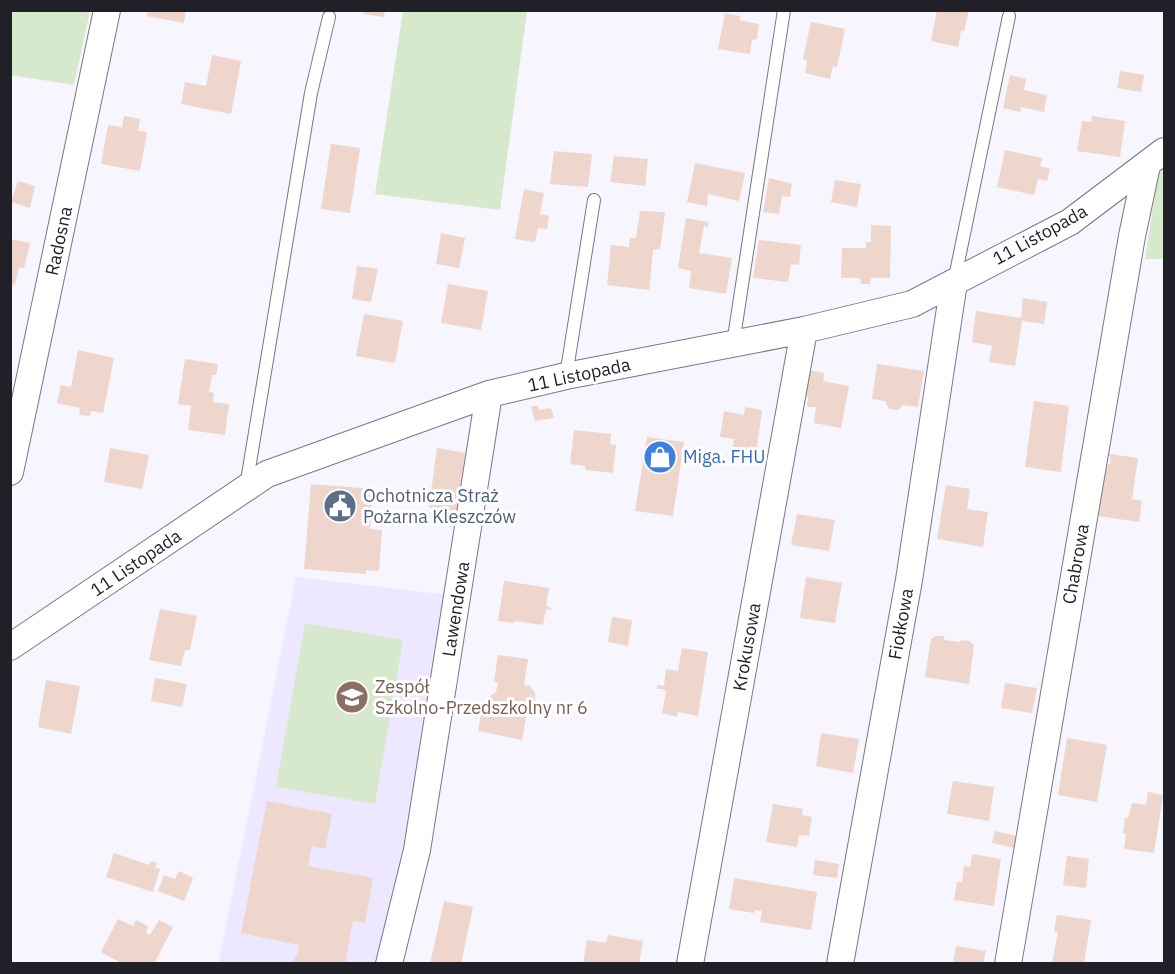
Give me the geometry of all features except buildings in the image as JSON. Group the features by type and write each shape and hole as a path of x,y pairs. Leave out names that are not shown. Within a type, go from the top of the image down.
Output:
{"street":[{"name":"Radosna","path":"10,472 107,10"},
{"name":"11 Listopada","path":"10,647 267,474 489,394 566,376 804,330 912,304 1070,222 1156,158"},
{"name":"Chabrowa","path":"1008,963 1132,236 1156,158"},
{"name":"Fiołkowa","path":"840,963 909,580 954,282"},
{"name":"Krokusowa","path":"690,963 804,330"},
{"name":"Lawendowa","path":"389,963 417,850 489,394"}],"lane":[{"path":"733,344 784,10"},
{"path":"954,282 1009,16"},
{"path":"246,489 311,93 329,17"},
{"path":"566,376 594,200"}],"shaded area":[{"name":"Zespół Szkolno-Przedszkolny nr 6","path":"296,577 449,595 388,946 383,963 218,964"}],"green space":[{"path":"10,11 90,11 74,85 11,75"},
{"path":"403,11 527,11 500,210 375,194"},
{"path":"1164,170 1164,259 1145,259 1158,174"},
{"path":"305,623 403,640 375,804 276,787"}],"place":[{"name":"Miga. FHU","path":"660,457"},
{"name":"Ochotnicza Straż Pożarna Kleszczów","path":"340,506"},
{"name":"Zespół Szkolno-Przedszkolny nr 6","path":"352,697"}]}
